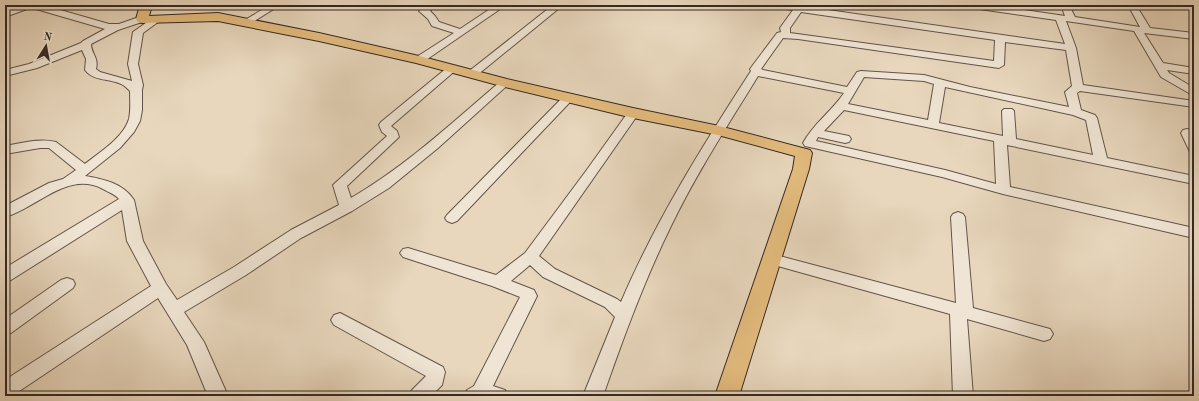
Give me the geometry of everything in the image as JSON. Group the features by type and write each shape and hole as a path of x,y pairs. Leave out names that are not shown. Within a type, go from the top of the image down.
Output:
{"main road":[{"path":"147,15 203,16 319,37 633,113 719,130 810,143 727,396"}],"street":[{"path":"245,23 276,5"},
{"path":"432,5 424,11 432,18 435,24 461,32"},
{"path":"419,60 502,5"},
{"path":"472,74 559,5"},
{"path":"776,5 1071,48"},
{"path":"972,5 994,6 1060,19 1194,36"},
{"path":"1065,5 1072,20"},
{"path":"1132,5 1142,30 1166,76 1194,93"},
{"path":"5,14 26,6 37,6 115,28"},
{"path":"786,35 785,28 801,8"},
{"path":"5,73 33,66 86,45 88,42 115,28 147,15"},
{"path":"69,182 124,137 134,120 136,90 138,85 133,64 138,32 144,26 147,15"},
{"path":"1060,19 1071,48 1078,87"},
{"path":"593,396 623,315 665,224 719,130 756,71 755,69 780,35 798,36 999,65 1000,38"},
{"path":"86,45 86,49 91,55 91,72 126,82 136,90"},
{"path":"1160,66 1194,71"},
{"path":"347,208 340,185 393,137 393,134 386,129 385,125 452,69"},
{"path":"756,71 850,91"},
{"path":"810,143 841,106 861,74 924,78 969,90 1076,112 1091,118 1101,161"},
{"path":"933,125 940,82"},
{"path":"174,310 240,271 296,234 347,208 384,185 434,145 505,83"},
{"path":"1076,112 1072,92 1078,87 1194,104"},
{"path":"452,218 568,98"},
{"path":"841,106 1194,180"},
{"path":"1003,190 1008,111"},
{"path":"498,282 530,257 591,174 633,113"},
{"path":"1186,133 1194,149"},
{"path":"810,143 845,139"},
{"path":"810,143 945,174 1003,190 1194,233"},
{"path":"5,150 40,144 52,145 85,170"},
{"path":"5,212 54,186 69,182 85,180 104,184 121,193 127,200 135,241 160,288 195,342 218,396"},
{"path":"5,276 127,200"},
{"path":"958,217 962,396"},
{"path":"408,253 498,282 528,294 529,299 484,395"},
{"path":"530,257 549,273 611,303 623,315"},
{"path":"772,259 1044,334"},
{"path":"5,328 66,284"},
{"path":"5,390 160,288"},
{"path":"340,320 436,372 435,379 419,396"}]}
